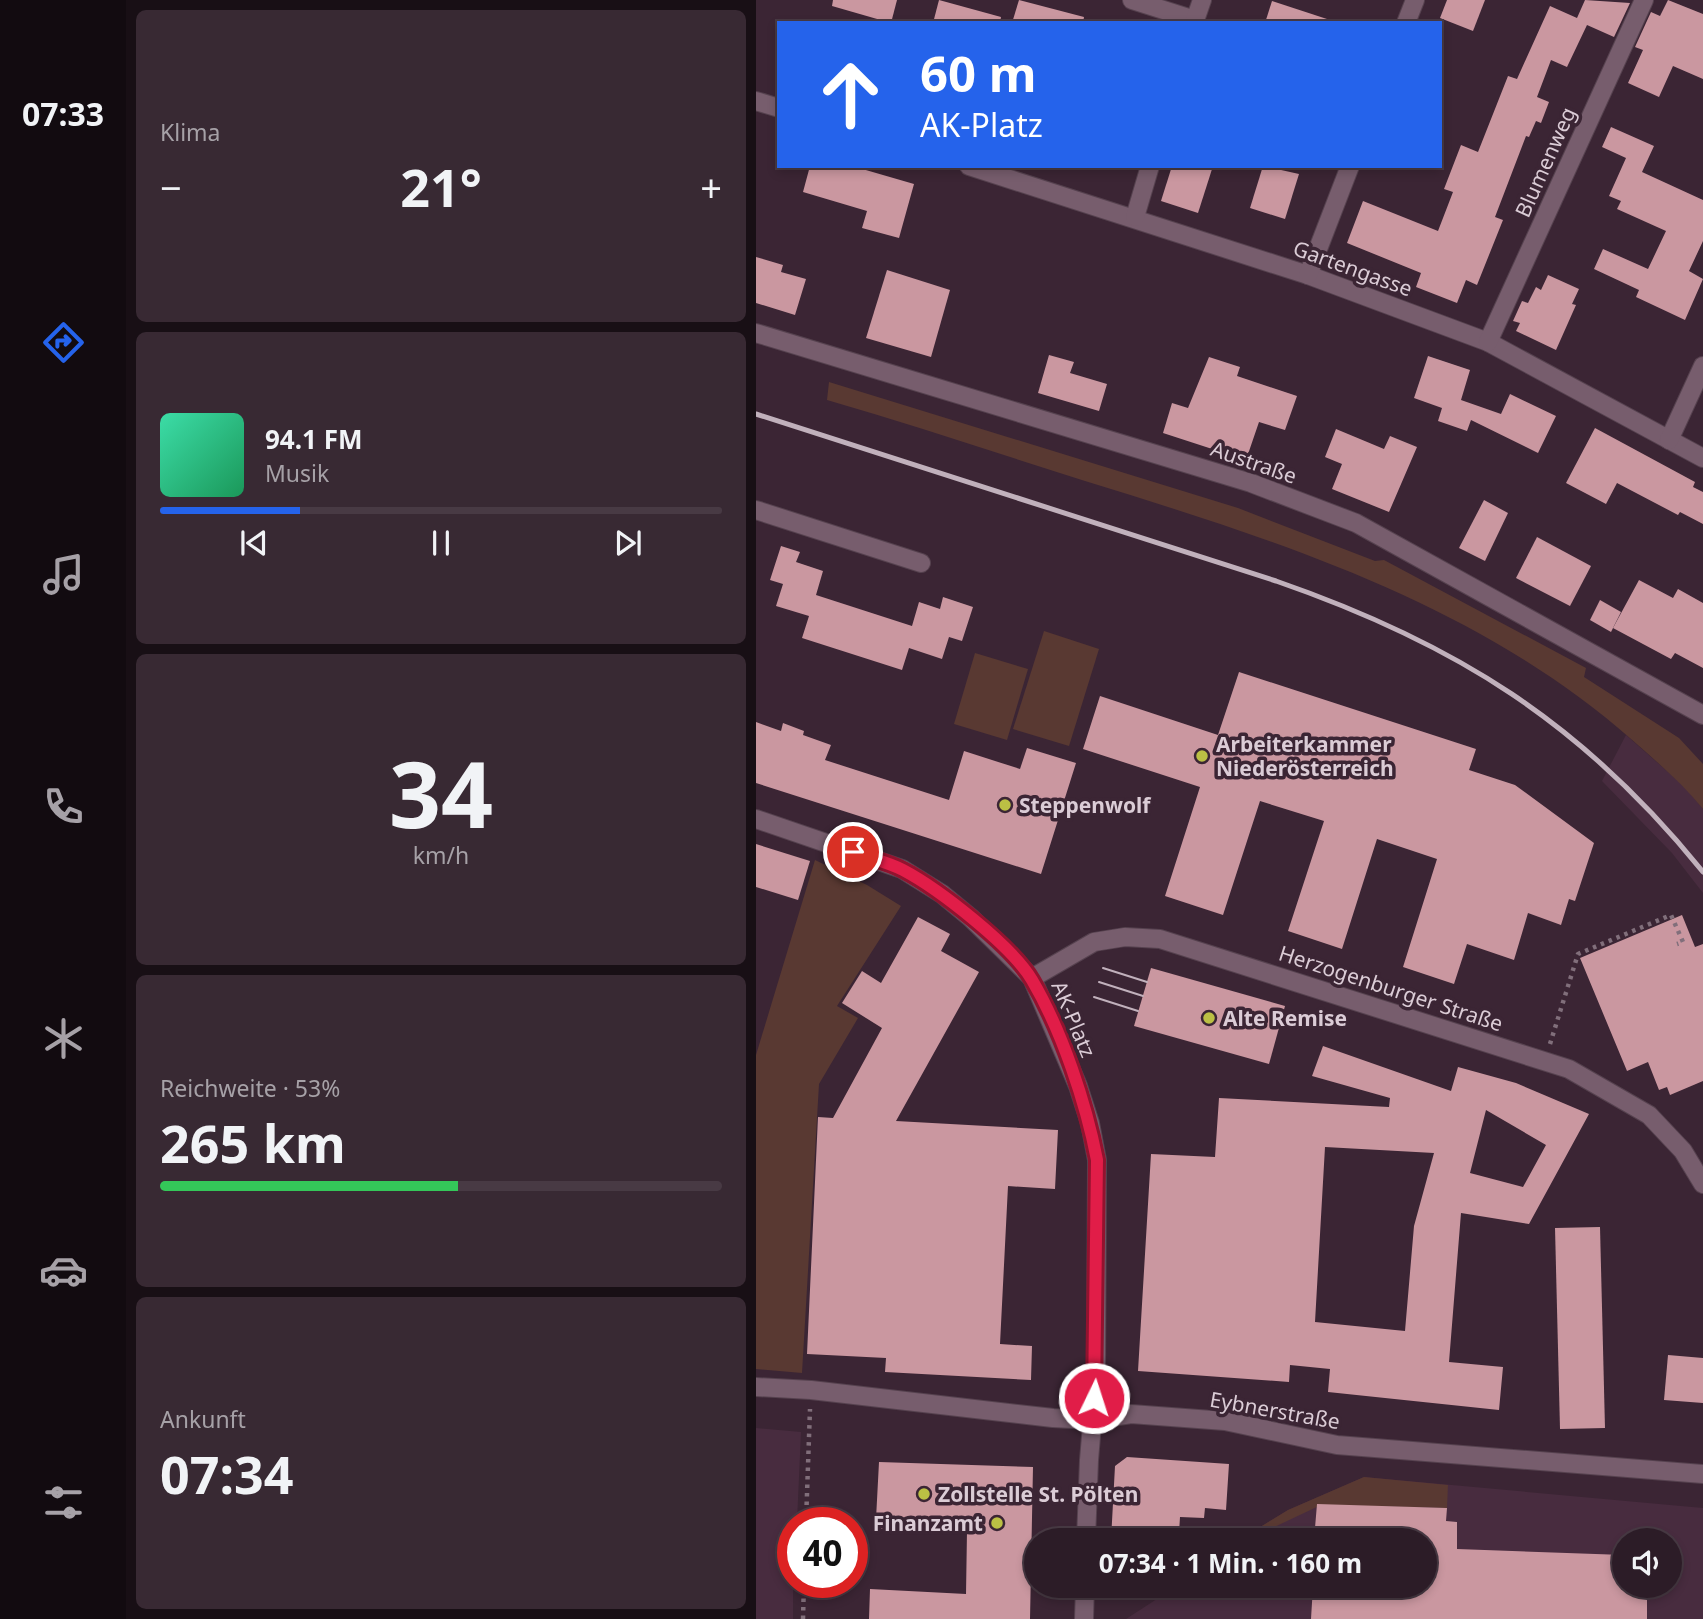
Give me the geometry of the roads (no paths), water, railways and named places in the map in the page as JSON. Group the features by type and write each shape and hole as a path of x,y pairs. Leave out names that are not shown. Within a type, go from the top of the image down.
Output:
{"street":[{"path":"1132,0 1195,21 1202,0"},
{"path":"1407,21 1415,0"},
{"name":"Blumenweg","path":"1488,342 1644,0"},
{"path":"756,101 777,107"},
{"name":"Gartengasse","path":"976,168 1135,217 1308,275 1488,342 1703,458"},
{"path":"1135,217 1149,168"},
{"path":"1308,275 1349,168"},
{"name":"Austraße","path":"756,333 1251,483 1356,523 1703,715"},
{"path":"1669,440 1703,366"},
{"path":"756,510 921,563"},
{"name":"AK-Platz","path":"756,819 902,869 942,894 971,918 1032,978 1078,1086 1090,1123 1097,1160 1096,1377 1087,1528"},
{"name":"Herzogenburger Straße","path":"1032,978 1094,942 1125,937 1160,939 1569,1069 1649,1115 1683,1151 1703,1184"},
{"name":"Eybnerstraße","path":"756,1387 811,1390 1053,1418 1092,1420 1131,1414 1225,1421 1337,1445 1703,1474"},
{"path":"1084,1619 1085,1598"}],"tram line":[{"path":"1103,968 1147,982"},
{"path":"1099,982 1143,996"},
{"path":"1094,997 1138,1011"}],"railway":[{"path":"756,414 1276,581 1341,605 1401,632 1458,661 1512,694 1562,731 1611,772 1658,819 1703,872"}],"place":[{"name":"Arbeiterkammer Niederösterreich","path":"1202,756"},
{"name":"Steppenwolf","path":"1005,805"},
{"name":"Alte Remise","path":"1209,1018"},
{"name":"Zollstelle St. Pölten","path":"924,1494"},
{"name":"Finanzamt","path":"997,1523"}]}
